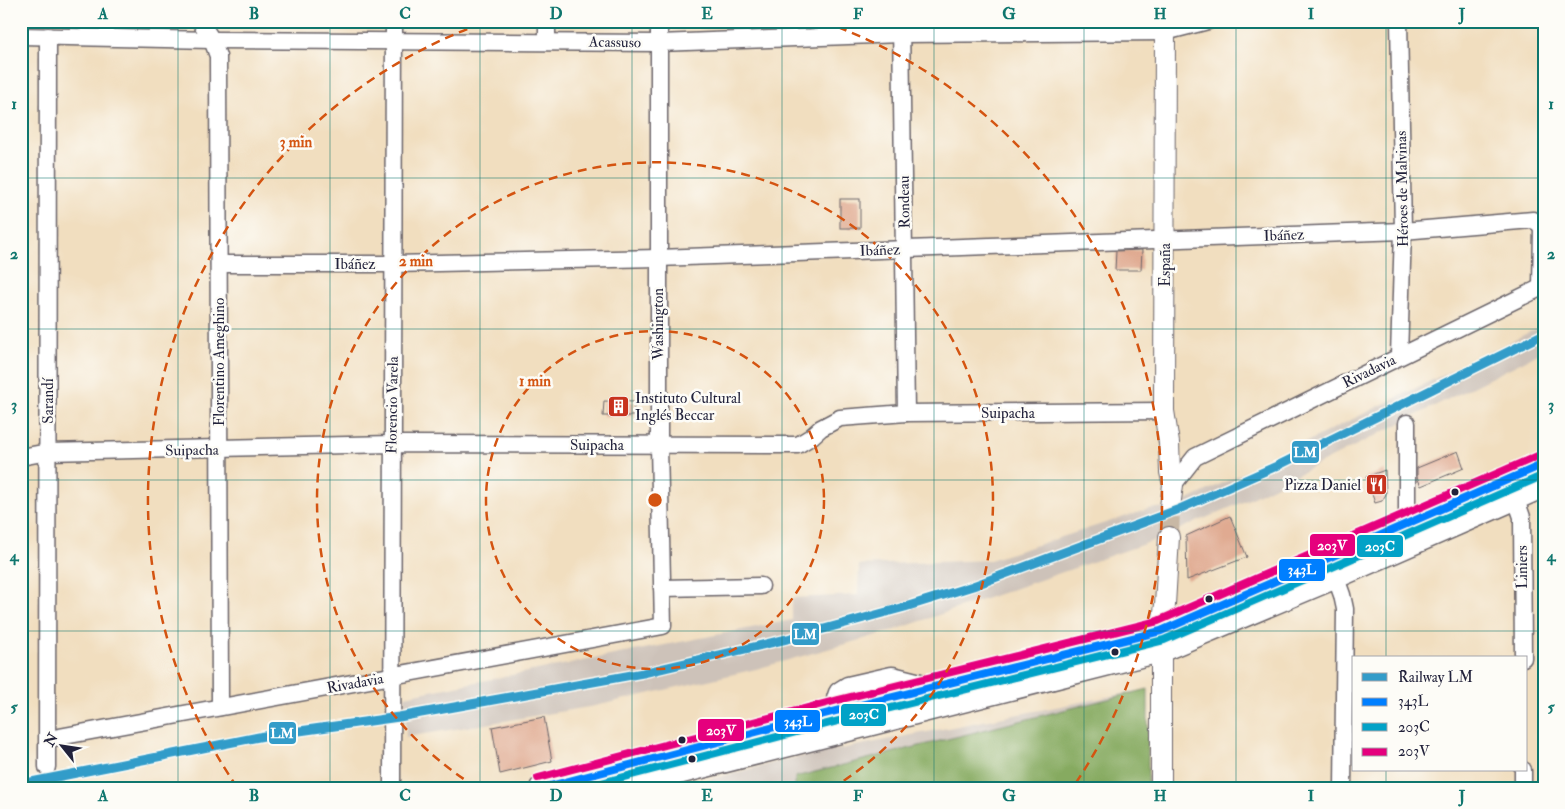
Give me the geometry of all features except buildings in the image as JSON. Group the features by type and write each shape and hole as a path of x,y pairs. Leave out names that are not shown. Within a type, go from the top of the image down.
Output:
{"main road":[{"path":"541,788 582,782 684,752 843,720 1160,641 1512,488 1544,464"},
{"path":"1332,567 1407,524 1512,488 1544,486"},
{"path":"843,720 838,699 840,693 848,688 892,678 931,688 1160,641"},
{"path":"619,788 843,720"}],"street":[{"name":"Florentino Ameghino","path":"200,21 212,40 218,56 220,707"},
{"name":"Florencio Varela","path":"392,788 394,21"},
{"path":"547,21 547,41"},
{"name":"Washington","path":"659,21 659,446 663,626"},
{"name":"Acassuso","path":"21,36 212,40 659,43 901,28 1165,27 1208,21"},
{"name":"Héroes de Malvinas","path":"1399,21 1403,231 1399,356"},
{"name":"España","path":"1165,27 1164,411 1173,485 1170,507"},
{"name":"Rondeau","path":"901,28 906,413"},
{"name":"Sarandí","path":"47,767 48,36"},
{"name":"Ibáñez","path":"219,264 394,264 658,258 1403,231 1533,220 1540,223 1542,229 1542,287"},
{"name":"Rivadavia","path":"1173,485 1195,457 1542,287"},
{"name":"Suipacha","path":"21,456 48,452 392,444 798,445 821,428 840,418 906,413 1164,411"},
{"path":"1407,423 1407,524"},
{"path":"1169,443 1177,452 1195,457"},
{"name":"Liniers","path":"1512,488 1522,517 1523,656"},
{"path":"1161,788 1160,641 1169,538"},
{"path":"1332,567 1345,609 1343,788"},
{"path":"662,588 762,586"},
{"name":"Rivadavia","path":"48,740 663,626"},
{"path":"1523,772 1524,788"}],"shaded area":[{"path":"1544,325 1544,351 1243,502 1150,542 892,631 756,669 595,706 406,737 405,696 792,620 792,598 858,595 859,565 990,560 1149,509 1176,506"},
{"path":"1148,689 1148,788 676,788 789,759"}],"green space":[{"path":"1148,689 1148,788 795,788 795,777"}],"tunnel":[{"path":"1169,537 1170,507"}],"rail line":[{"name":"LM","path":"21,784 264,736 399,717 643,673 787,639 905,607 973,586 1177,510 1279,465 1544,334"}],"transit line":[{"name":"203V","path":"538,778 838,700 1158,621 1540,455"},
{"name":"343L","path":"542,788 840,710 1161,631 1544,464"},
{"name":"203C","path":"582,788 842,720 1164,640 1544,475"}],"place":[{"name":"Instituto Cultural Inglés Beccar","path":"619,407"},
{"name":"Pizza Daniel","path":"1377,485"}]}
